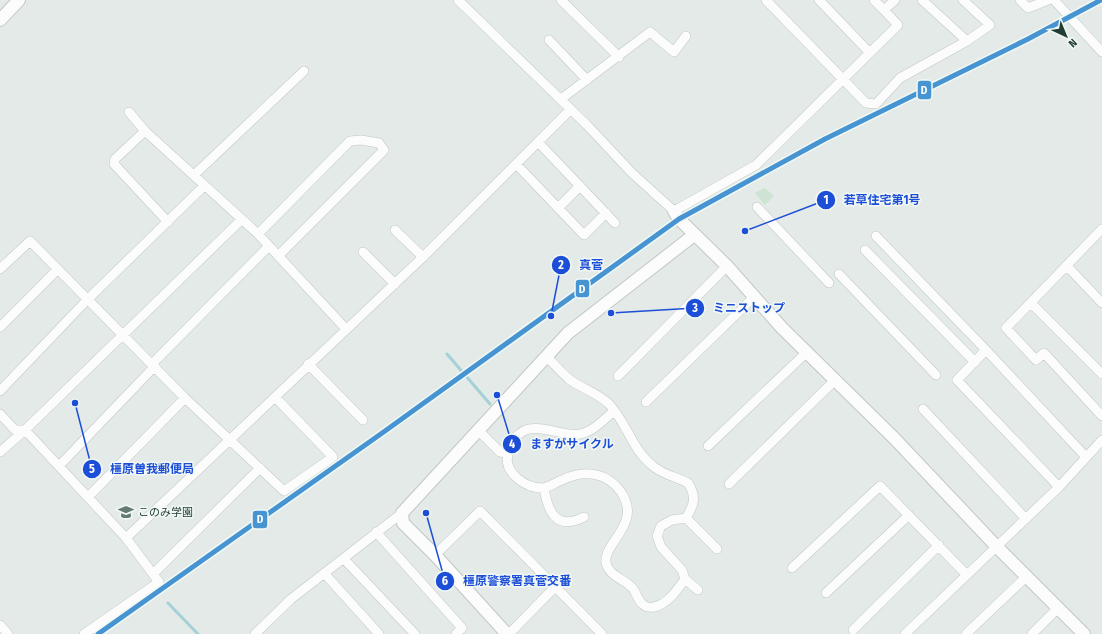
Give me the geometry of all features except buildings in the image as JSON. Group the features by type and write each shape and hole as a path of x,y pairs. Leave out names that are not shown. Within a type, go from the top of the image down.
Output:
{"street":[{"path":"0,20 19,0"},
{"path":"561,0 619,57"},
{"path":"766,0 866,103 876,104 900,78 966,42 990,25 963,0"},
{"path":"819,0 870,54"},
{"path":"674,211 756,165 898,25 874,0"},
{"path":"884,10 895,0"},
{"path":"922,0 966,42"},
{"path":"1020,0 1028,8 1048,0"},
{"path":"1054,0 1102,52"},
{"path":"460,1 572,109 632,173 674,211 694,235 727,266 754,297 807,352 894,438 1084,634"},
{"path":"561,99 619,57 650,32 674,52 686,36"},
{"path":"549,40 587,80"},
{"path":"194,175 304,71"},
{"path":"126,538 308,364 395,284 572,109"},
{"path":"129,112 145,131 258,234 346,329"},
{"path":"145,131 115,159 114,164 168,222"},
{"path":"258,234 350,141 361,140 378,143 384,150 278,256"},
{"path":"538,142 615,223"},
{"path":"516,164 584,235 606,213"},
{"path":"0,391 87,300 204,186"},
{"path":"558,208 580,186"},
{"path":"757,207 829,283"},
{"path":"0,452 25,430 241,220"},
{"path":"395,230 423,257"},
{"path":"1101,233 1067,266 1032,304 1006,328 1036,360 1044,353 1102,416"},
{"path":"255,634 291,599 402,513 568,333 694,235"},
{"path":"876,236 986,350 1086,457"},
{"path":"0,269 30,241 185,398 284,491 333,457 275,397"},
{"path":"58,466 153,365 269,246"},
{"path":"865,250 975,362"},
{"path":"363,252 395,284"},
{"path":"618,376 727,266"},
{"path":"1067,266 1102,303"},
{"path":"0,327 57,270"},
{"path":"839,274 936,375"},
{"path":"646,402 754,297"},
{"path":"1032,304 1102,374"},
{"path":"986,350 957,380 1059,487"},
{"path":"708,446 807,352"},
{"path":"546,356 570,380 596,394 614,411 635,447 652,466 663,473 688,483 695,498 692,508 686,518"},
{"path":"308,364 363,420"},
{"path":"729,484 836,380"},
{"path":"88,497 185,398"},
{"path":"923,409 1026,519"},
{"path":"614,411 589,431 581,434 571,436 540,428 527,430 516,439 508,454 510,466 519,480 529,486 544,488 571,476 585,473 598,474 611,481 621,493 626,507 627,520 604,559 607,568 633,588 640,603 644,606 652,607 663,605 685,579"},
{"path":"0,414 15,430 25,430 126,538 159,582 84,634"},
{"path":"479,431 500,452 508,454"},
{"path":"905,634 998,547 1059,487 1102,440"},
{"path":"153,574 260,468"},
{"path":"792,568 880,486 967,575"},
{"path":"544,488 549,508 556,518 567,522 584,517"},
{"path":"435,555 480,511 602,634"},
{"path":"402,513 403,523 435,555 508,634 555,587"},
{"path":"826,593 909,515"},
{"path":"686,518 717,549"},
{"path":"686,518 672,520 661,526 657,536 661,546 682,570 685,579 698,590"},
{"path":"376,532 462,628 456,634"},
{"path":"853,630 938,545"},
{"path":"344,559 415,634"},
{"path":"324,573 379,634"},
{"path":"966,634 1027,576"},
{"path":"1032,634 1058,608"},
{"path":"0,625 8,634"}],"green space":[{"path":"765,188 774,196 765,205 755,193"}],"waterway":[{"path":"447,354 490,404"},
{"path":"168,603 198,634"}],"transit line":[{"name":"D","path":"98,634 385,431 679,219 825,139 1028,39 1101,0"}],"place":[{"name":"若草住宅第1号","path":"745,231"},
{"name":"ミニストップ","path":"611,313"},
{"name":"真菅","path":"551,316"},
{"name":"ますがサイクル","path":"497,395"},
{"name":"橿原曽我郵便局","path":"75,403"},
{"name":"このみ学園","path":"126,512"},
{"name":"橿原警察署真菅交番","path":"426,513"}]}
